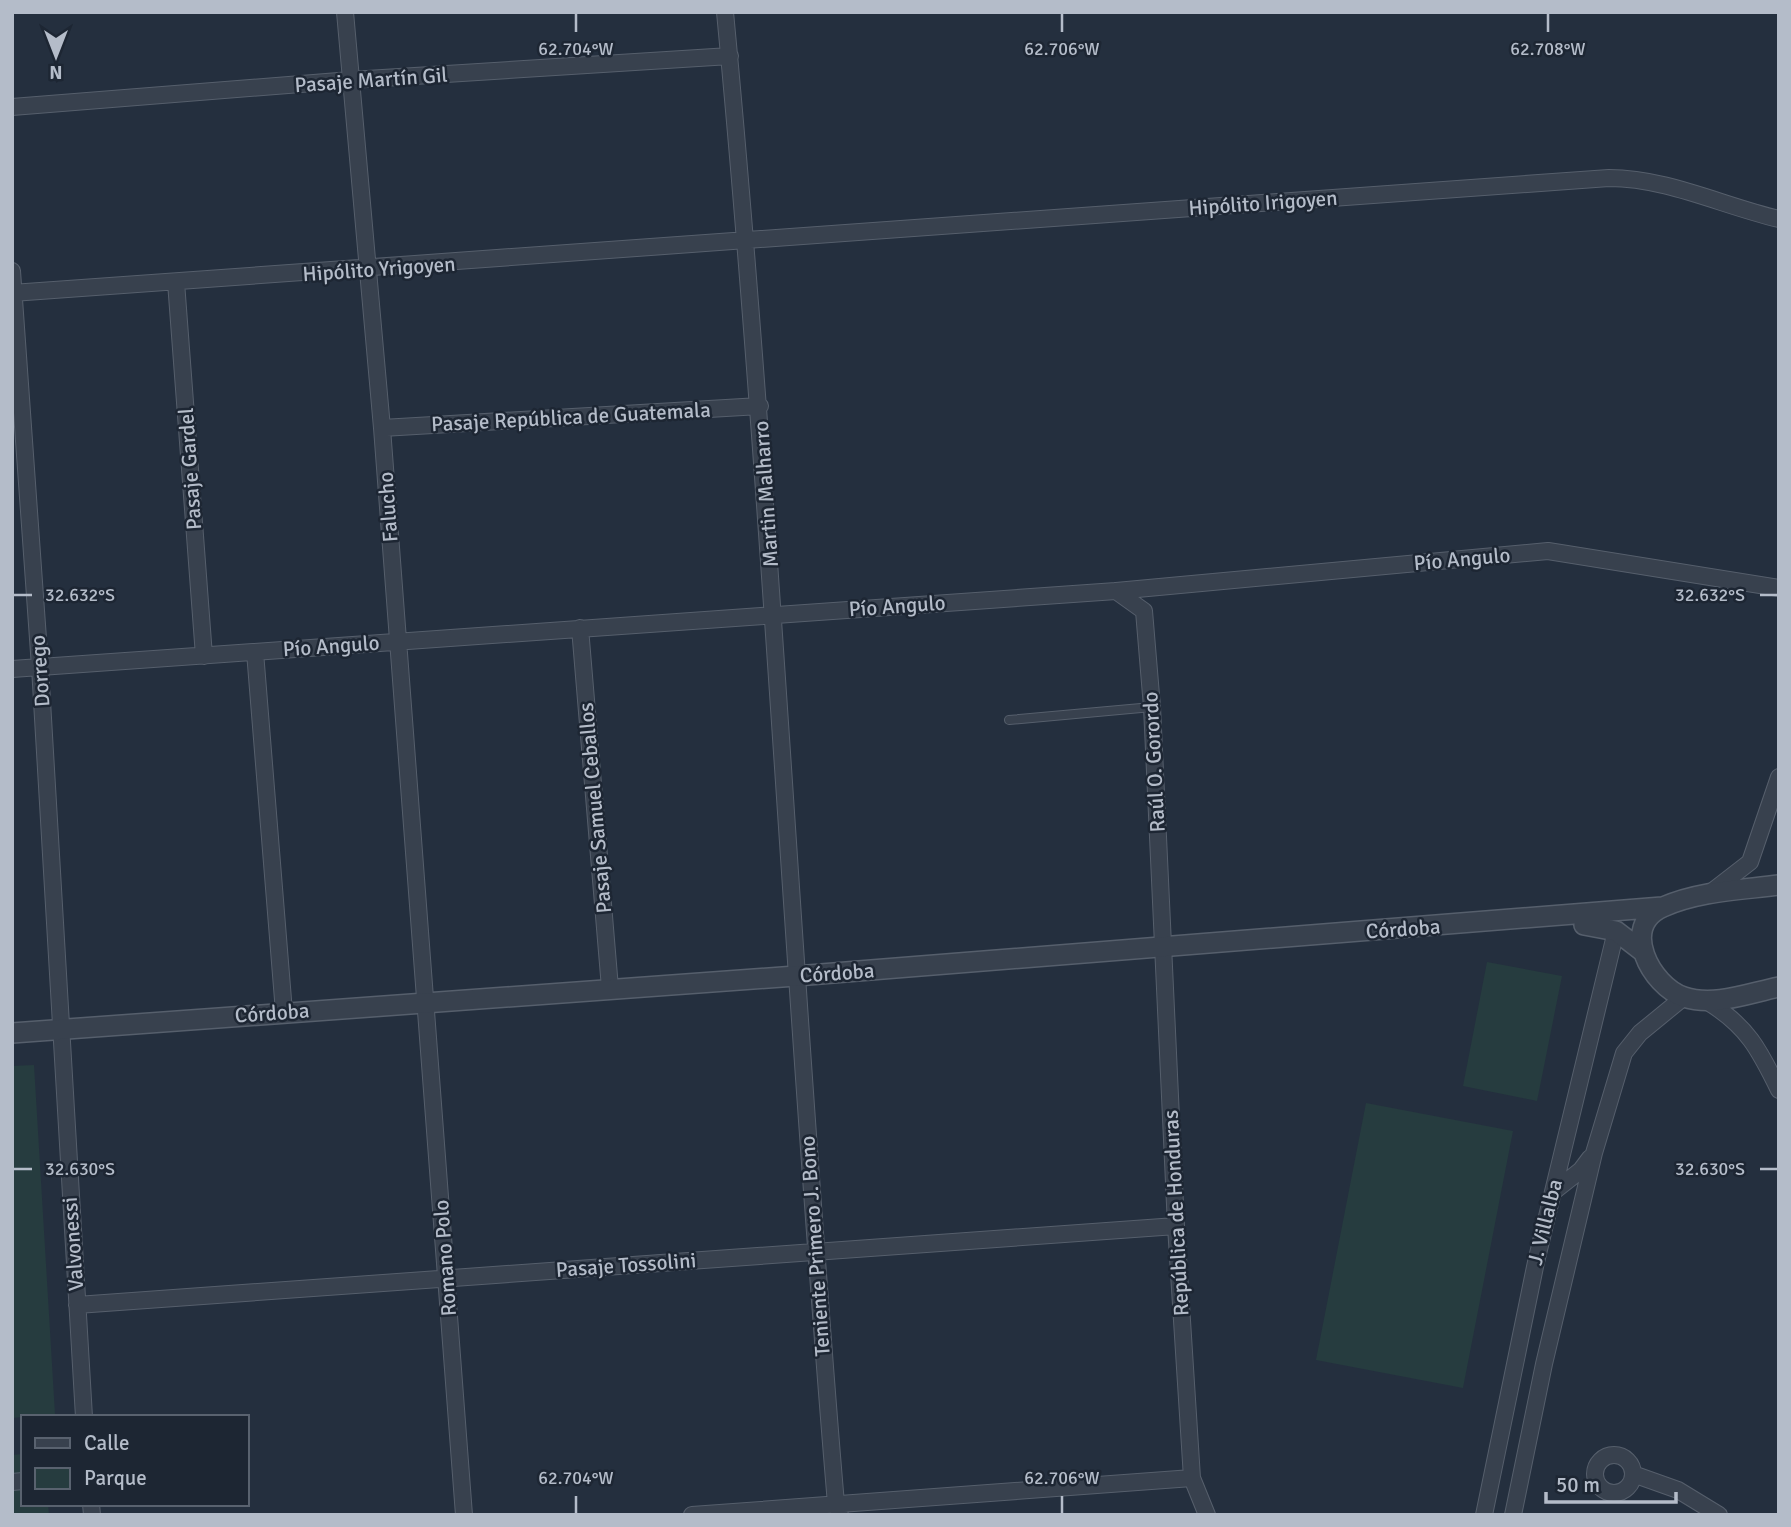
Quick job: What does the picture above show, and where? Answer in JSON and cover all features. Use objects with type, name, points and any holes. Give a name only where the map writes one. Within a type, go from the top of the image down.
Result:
[{"type":"street","name":"Falucho","points":[[345,12],[369,270],[427,1008]]},
{"type":"street","name":"Martin Malharro","points":[[726,12],[760,406],[796,981]]},
{"type":"street","name":"Pasaje Martín Gil","points":[[12,107],[351,80],[730,56]]},
{"type":"street","name":"Hipólito Irigoyen","points":[[746,240],[1609,178],[1634,178],[1659,184],[1777,219]]},
{"type":"street","name":"Hipólito Yrigoyen","points":[[13,293],[369,270],[746,240]]},
{"type":"street","name":"Dorrego","points":[[12,271],[40,667],[60,1036]]},
{"type":"street","name":"Pasaje Gardel","points":[[176,282],[204,656]]},
{"type":"street","name":"Pasaje República de Guatemala","points":[[382,428],[760,406]]},
{"type":"street","name":"Pío Angulo","points":[[12,669],[1116,591],[1548,551],[1779,588]]},
{"type":"street","name":"Raúl O. Gorordo","points":[[1116,591],[1144,611],[1152,707],[1163,954]]},
{"type":"street","name":"Pasaje Samuel Ceballos","points":[[580,628],[610,988]]},
{"type":"street","points":[[255,652],[284,1012]]},
{"type":"street","points":[[1709,894],[1750,862],[1779,777]]},
{"type":"street","name":"Córdoba","points":[[1163,954],[1662,907],[1709,894],[1779,885]]},
{"type":"street","points":[[1662,907],[1645,923],[1642,951],[1665,988],[1684,997],[1707,1002],[1742,1027],[1758,1048],[1779,1090]]},
{"type":"street","name":"Córdoba","points":[[12,1033],[60,1036],[1583,925],[1616,931],[1642,951]]},
{"type":"street","name":"J. Villalba","points":[[1484,1515],[1524,1312],[1616,931]]},
{"type":"street","name":"República de Honduras","points":[[1163,954],[1192,1478],[1207,1515]]},
{"type":"street","name":"Córdoba","points":[[12,1046],[60,1036],[284,1012],[427,1008],[610,988],[796,981]]},
{"type":"street","name":"Teniente Primero J. Bono","points":[[796,981],[815,1252],[838,1509]]},
{"type":"street","points":[[1707,1002],[1779,987]]},
{"type":"street","name":"J. Villalba","points":[[1513,1515],[1544,1364],[1594,1153],[1624,1053],[1640,1032],[1684,997]]},
{"type":"street","name":"Romano Polo","points":[[427,1008],[464,1515]]},
{"type":"street","name":"Valvonessi","points":[[60,1036],[84,1415]]},
{"type":"street","points":[[1553,1192],[1581,1170],[1594,1153]]},
{"type":"street","name":"Pasaje Tossolini","points":[[77,1305],[1176,1226]]},
{"type":"street","points":[[1633,1474],[1678,1490],[1719,1515]]},
{"type":"street","points":[[692,1515],[838,1509],[1192,1478]]},
{"type":"lane","points":[[1009,720],[1152,707]]},
{"type":"green space","points":[[1487,962],[1562,976],[1537,1101],[1463,1086]]},
{"type":"green space","points":[[34,1065],[55,1414],[21,1415],[12,1418],[12,1066]]},
{"type":"green space","points":[[1366,1103],[1513,1131],[1463,1388],[1316,1360]]},
{"type":"green space","points":[[21,1454],[21,1506],[48,1506],[49,1515],[12,1515],[12,1455]]}]
